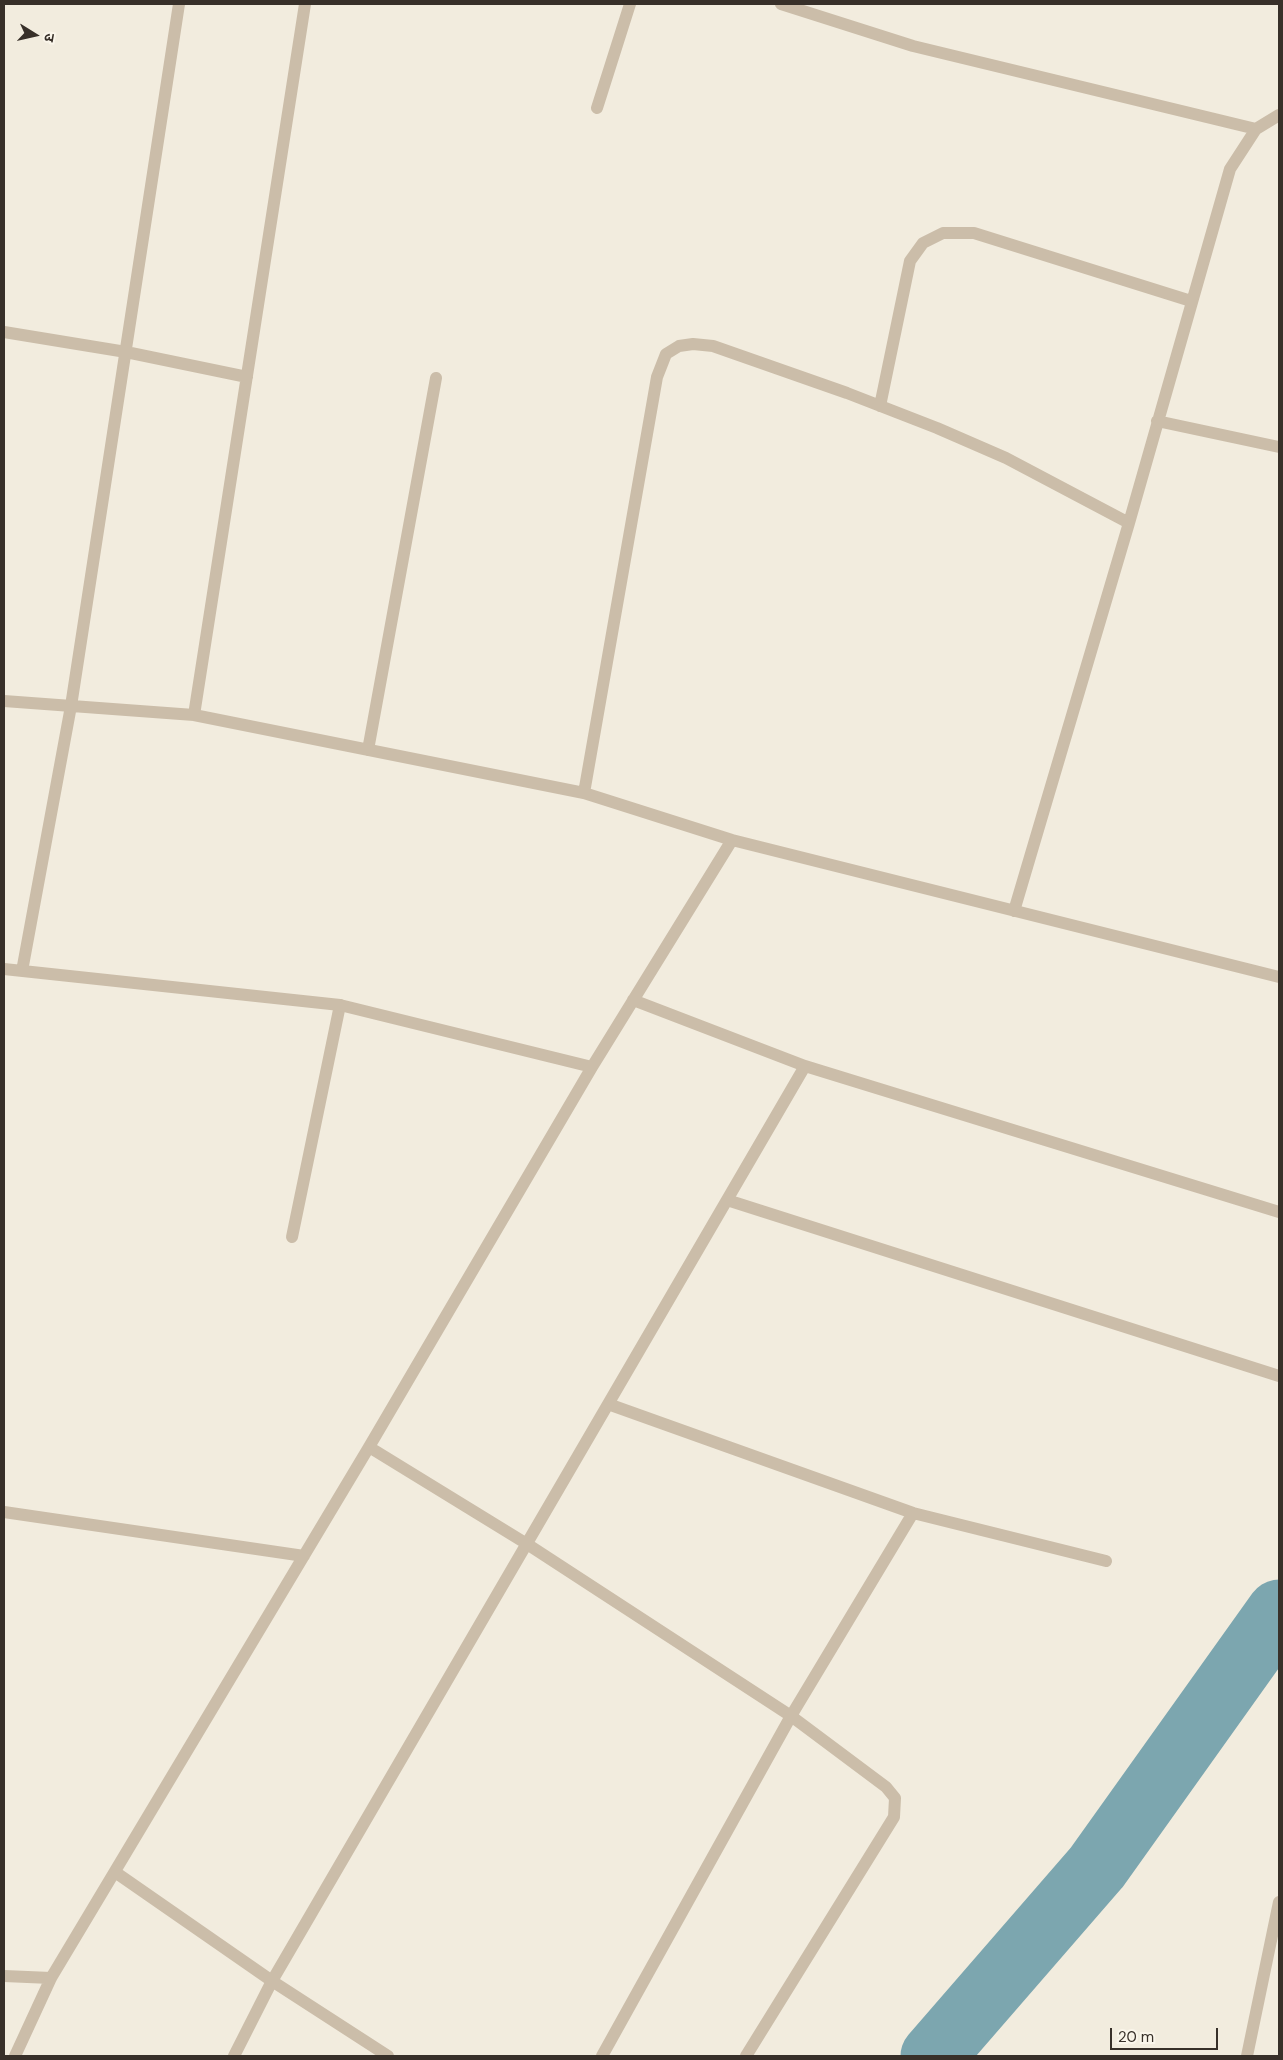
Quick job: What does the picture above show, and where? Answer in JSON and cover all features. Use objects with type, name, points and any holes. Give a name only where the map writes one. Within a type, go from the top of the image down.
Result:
[{"type":"street","points":[[22,971],[71,706],[179,4]]},
{"type":"street","points":[[194,715],[305,4]]},
{"type":"street","points":[[597,108],[630,4]]},
{"type":"street","points":[[782,4],[912,46],[1256,129]]},
{"type":"street","points":[[1014,911],[1129,523],[1230,169],[1256,129],[1279,115]]},
{"type":"street","points":[[880,406],[910,261],[923,243],[943,232],[974,233],[1192,301]]},
{"type":"street","points":[[4,332],[126,352],[247,377]]},
{"type":"street","points":[[584,793],[657,377],[666,354],[679,346],[693,344],[713,346],[880,406],[1006,458],[1129,523]]},
{"type":"street","points":[[368,750],[436,378]]},
{"type":"street","points":[[1157,422],[1279,448]]},
{"type":"street","points":[[4,701],[194,715],[584,793],[732,840],[1279,978]]},
{"type":"street","points":[[15,2056],[51,1978],[369,1447],[592,1067],[732,840]]},
{"type":"street","points":[[4,969],[340,1004],[592,1067]]},
{"type":"street","points":[[634,1000],[805,1066],[1279,1212]]},
{"type":"street","points":[[292,1237],[340,1004]]},
{"type":"street","points":[[234,2056],[272,1981],[805,1066]]},
{"type":"street","points":[[727,1200],[1279,1376]]},
{"type":"street","points":[[608,1404],[913,1513],[1106,1561]]},
{"type":"street","points":[[369,1447],[527,1544],[791,1716],[886,1786],[895,1798],[894,1817],[746,2056]]},
{"type":"street","points":[[4,1512],[304,1556]]},
{"type":"street","points":[[602,2056],[791,1716],[913,1513]]},
{"type":"street","points":[[115,1872],[272,1981],[388,2056]]},
{"type":"street","points":[[1247,2056],[1279,1902]]},
{"type":"street","points":[[4,1976],[51,1978]]},
{"type":"waterway","points":[[933,2056],[1097,1867],[1279,1612]]}]
